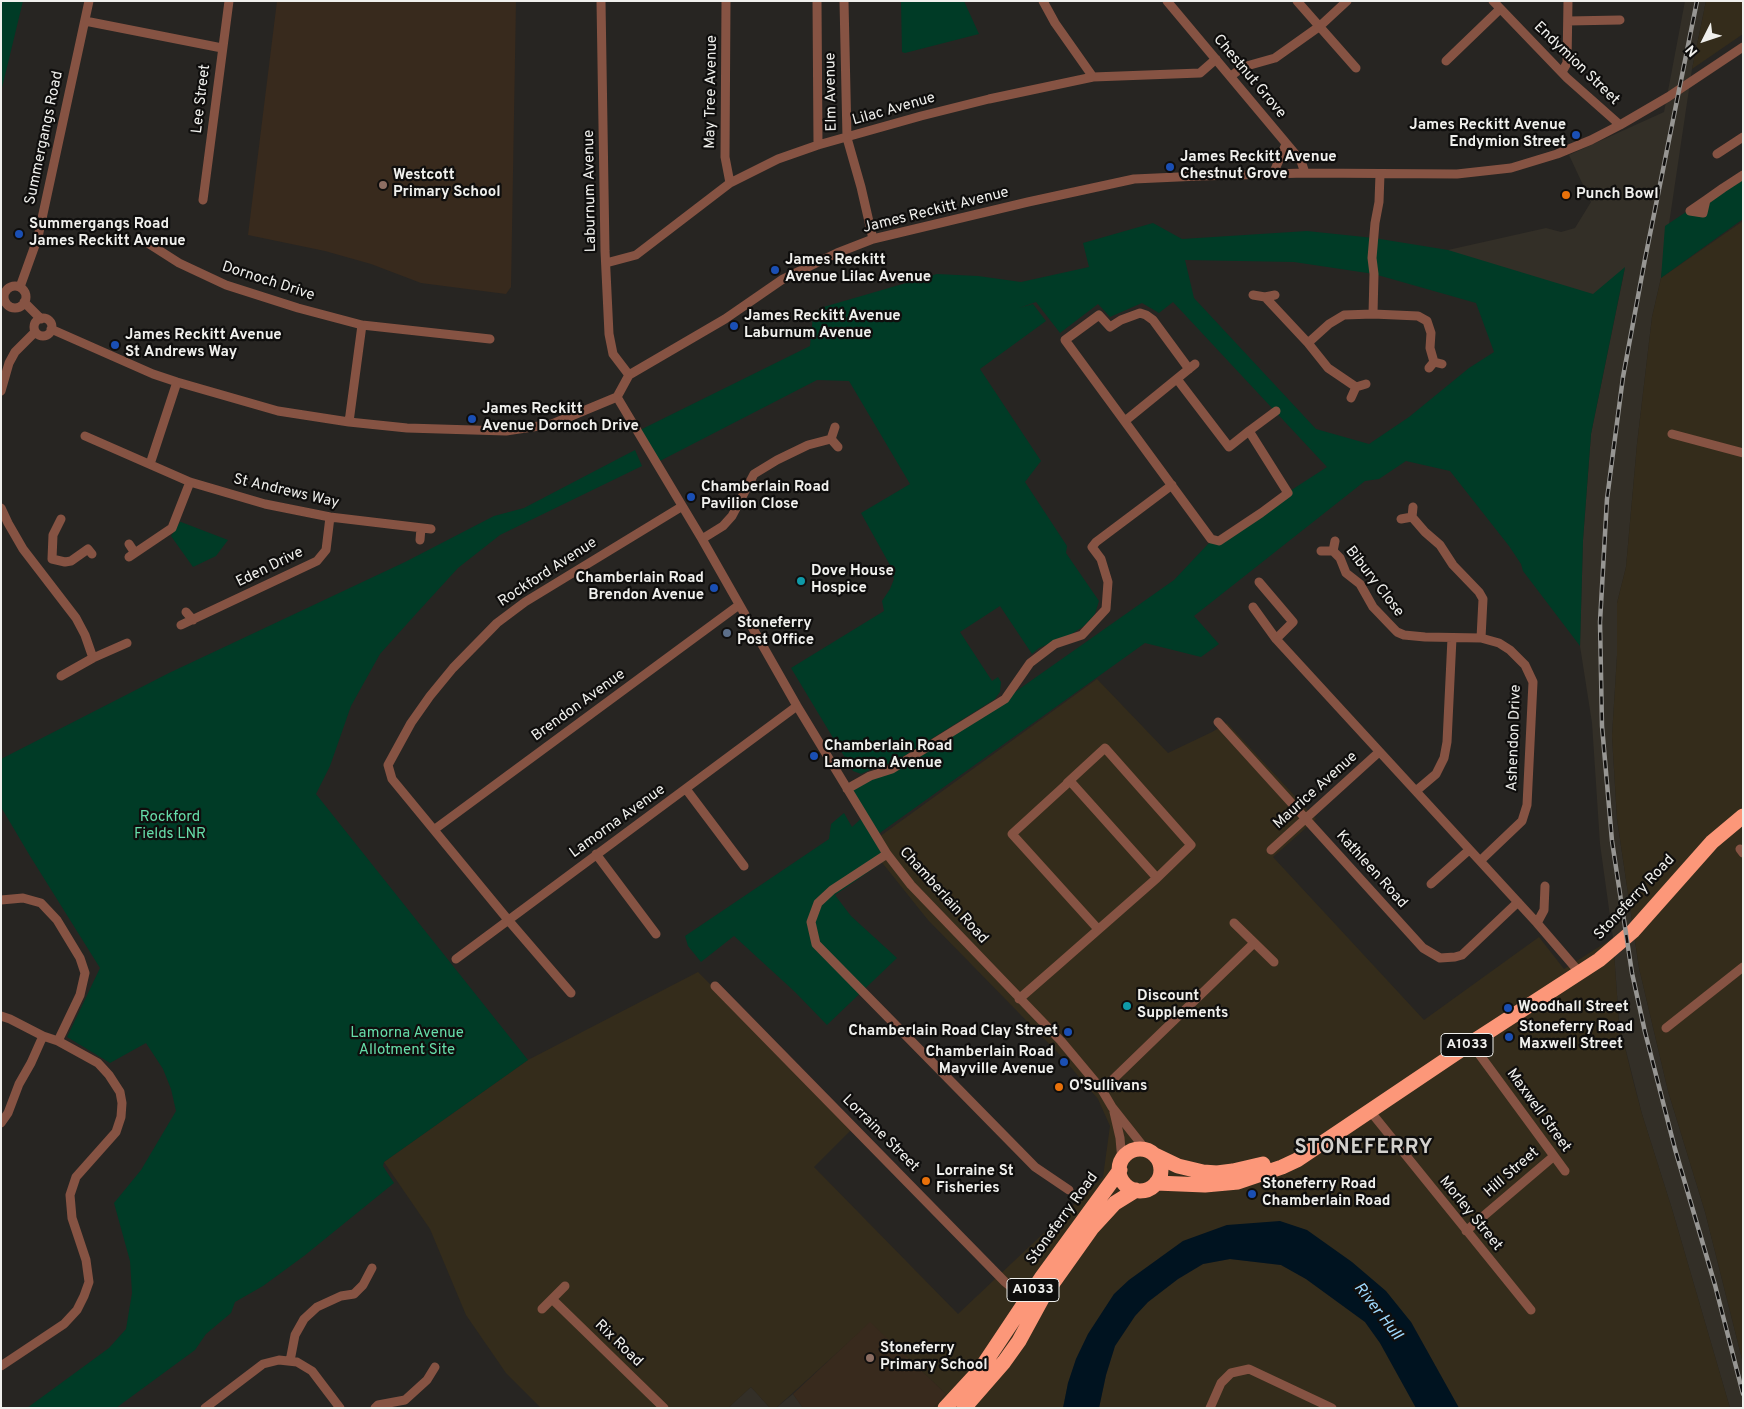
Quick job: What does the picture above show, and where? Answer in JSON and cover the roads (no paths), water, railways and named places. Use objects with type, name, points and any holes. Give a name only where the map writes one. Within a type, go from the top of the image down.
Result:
[{"type":"highway","name":"Stoneferry Road","points":[[1156,1183],[1205,1185],[1238,1182],[1297,1160],[1607,954],[1633,931],[1700,854],[1743,816]]},
{"type":"highway","name":"Stoneferry Road","points":[[1150,1152],[1190,1170],[1217,1173],[1260,1165],[1321,1144]]},
{"type":"highway","points":[[1138,1149],[1150,1152],[1158,1160],[1161,1172],[1156,1183],[1147,1190],[1136,1190],[1124,1183],[1121,1165],[1126,1155],[1138,1149]]},
{"type":"highway","name":"Stoneferry Road","points":[[945,1408],[980,1370],[1121,1165]]},
{"type":"highway","name":"Stoneferry Road","points":[[964,1408],[1004,1362],[1019,1340],[1043,1297],[1092,1228],[1115,1203],[1136,1190]]},
{"type":"street","name":"Summergangs Road","points":[[22,283],[38,237],[89,1]]},
{"type":"street","name":"Lee Street","points":[[202,200],[230,1]]},
{"type":"street","name":"Laburnum Avenue","points":[[601,1],[609,340],[613,354],[629,375]]},
{"type":"street","name":"May Tree Avenue","points":[[726,1],[725,157],[730,183]]},
{"type":"street","name":"Elm Avenue","points":[[817,1],[818,145]]},
{"type":"street","name":"Elm Avenue","points":[[844,1],[846,138],[861,187],[873,239]]},
{"type":"street","points":[[1043,1],[1055,23],[1093,77]]},
{"type":"street","name":"Chestnut Grove","points":[[1167,1],[1301,161],[1305,174]]},
{"type":"street","points":[[1297,1],[1356,68]]},
{"type":"street","points":[[1231,76],[1243,67],[1276,58],[1320,26],[1347,1]]},
{"type":"street","name":"Endymion Street","points":[[1493,1],[1562,72],[1620,125]]},
{"type":"street","points":[[1562,72],[1567,63],[1568,1]]},
{"type":"street","points":[[1446,61],[1500,9]]},
{"type":"street","points":[[1568,21],[1620,20]]},
{"type":"street","points":[[85,21],[222,48]]},
{"type":"street","name":"James Reckitt Avenue","points":[[629,375],[725,319],[783,279],[873,239],[1028,202],[1134,180],[1273,174],[1457,174],[1511,168],[1557,154],[1620,125],[1668,97],[1743,47]]},
{"type":"street","name":"Lilac Avenue","points":[[606,263],[636,255],[730,183],[778,159],[818,145],[989,99],[1093,77],[1200,73],[1216,59]]},
{"type":"street","points":[[1717,154],[1743,137]]},
{"type":"street","points":[[1273,174],[1286,144]]},
{"type":"street","points":[[1373,314],[1374,274],[1372,258],[1374,223],[1379,202],[1380,174]]},
{"type":"street","points":[[1706,200],[1743,175]]},
{"type":"street","name":"Dornoch Drive","points":[[143,240],[179,263],[226,285],[298,308],[362,325],[485,339],[479,348]]},
{"type":"street","points":[[22,283],[26,295],[22,304],[9,306],[3,296],[9,288],[22,283]]},
{"type":"street","points":[[1253,295],[1265,297],[1275,295]]},
{"type":"street","points":[[1265,297],[1308,342],[1328,368],[1356,387]]},
{"type":"street","points":[[22,304],[38,320],[49,321],[51,329],[46,336],[40,336],[35,332],[34,326],[38,320]]},
{"type":"street","points":[[1124,421],[1192,366],[1146,315],[1140,313],[1121,320],[1110,328],[1099,315],[1065,340],[1124,421],[1172,485],[1211,539],[1219,540],[1288,493],[1249,431]]},
{"type":"street","points":[[1308,342],[1329,324],[1344,315],[1418,316],[1427,321],[1431,333],[1430,348],[1435,364]]},
{"type":"street","points":[[349,422],[362,325]]},
{"type":"street","points":[[51,329],[153,374],[278,411],[349,422],[407,428],[506,431],[552,424],[617,397],[629,375]]},
{"type":"street","points":[[1,391],[9,363],[15,352],[35,332]]},
{"type":"street","points":[[1177,379],[1229,447],[1276,411]]},
{"type":"street","points":[[150,464],[177,382]]},
{"type":"street","points":[[1351,398],[1356,387],[1366,384]]},
{"type":"street","name":"Chamberlain Road","points":[[617,397],[638,430],[681,507],[702,539],[797,706],[887,854],[912,885],[1061,1041],[1150,1152]]},
{"type":"street","points":[[702,539],[723,526],[732,516],[754,474],[800,449],[831,438],[835,428]]},
{"type":"street","points":[[1672,434],[1743,453]]},
{"type":"street","name":"St Andrews Way","points":[[85,436],[190,482],[265,504],[330,517],[426,528],[420,540]]},
{"type":"street","points":[[831,438],[838,447]]},
{"type":"street","points":[[129,544],[132,555],[172,528],[190,482]]},
{"type":"street","points":[[847,789],[870,776],[892,769],[1005,699],[1030,663],[1055,644],[1082,635],[1106,608],[1108,582],[1101,559],[1092,547],[1172,485]]},
{"type":"street","name":"Rockford Avenue","points":[[571,993],[392,779],[388,765],[411,723],[430,696],[453,668],[497,623],[525,602],[681,507]]},
{"type":"street","points":[[1,508],[38,569],[76,618],[85,635],[93,658]]},
{"type":"street","points":[[1401,519],[1413,512],[1425,532],[1440,545],[1454,565],[1480,592],[1483,599],[1482,638]]},
{"type":"street","name":"Eden Drive","points":[[181,625],[317,561],[326,550],[330,517]]},
{"type":"street","points":[[52,559],[53,535],[61,519]]},
{"type":"street","name":"Bibury Close","points":[[1333,551],[1335,541]]},
{"type":"street","points":[[38,569],[52,559],[64,562],[71,561],[88,548],[92,554]]},
{"type":"street","name":"Bibury Close","points":[[1321,551],[1333,551],[1340,558],[1346,573],[1360,584],[1373,607],[1397,632],[1404,635],[1452,638]]},
{"type":"street","points":[[1259,582],[1293,622],[1276,639]]},
{"type":"street","name":"Brendon Avenue","points":[[435,830],[739,605]]},
{"type":"street","points":[[1253,607],[1276,639],[1518,902],[1580,973]]},
{"type":"street","points":[[186,612],[193,620]]},
{"type":"street","points":[[1416,791],[1436,774],[1444,758],[1448,742],[1452,638]]},
{"type":"street","name":"Ashendon Drive","points":[[1452,638],[1482,638],[1510,650],[1525,666],[1532,682],[1526,805],[1522,822],[1480,861]]},
{"type":"street","points":[[61,676],[93,658],[127,644]]},
{"type":"street","name":"Lamorna Avenue","points":[[456,959],[797,706]]},
{"type":"street","name":"Kathleen Road","points":[[1218,722],[1423,948],[1440,958],[1462,955],[1518,902]]},
{"type":"street","points":[[1020,999],[1156,878],[1191,845],[1105,748],[1012,834],[1098,929]]},
{"type":"street","name":"Maurice Avenue","points":[[1270,850],[1379,752]]},
{"type":"street","points":[[1067,783],[1070,781],[1156,878]]},
{"type":"street","points":[[686,789],[744,866]]},
{"type":"street","points":[[1431,884],[1469,850]]},
{"type":"street","points":[[596,854],[656,934]]},
{"type":"street","points":[[887,854],[832,890],[818,902],[811,922],[816,944],[1035,1167],[1069,1190]]},
{"type":"street","points":[[1537,923],[1544,910],[1545,886]]},
{"type":"street","points":[[1,900],[23,898],[41,904],[57,920],[80,958],[85,973],[80,995],[58,1041]]},
{"type":"street","points":[[1234,924],[1274,962]]},
{"type":"street","points":[[1102,1090],[1254,943]]},
{"type":"street","points":[[1666,1028],[1743,967]]},
{"type":"street","name":"Lorraine Street","points":[[715,986],[1005,1282],[1027,1300]]},
{"type":"street","points":[[1,1016],[58,1041],[98,1063],[109,1075],[120,1092],[122,1116],[116,1132],[76,1177],[70,1196],[72,1218],[86,1260],[89,1282],[77,1310],[64,1324],[1,1366]]},
{"type":"street","points":[[1,1124],[8,1113],[43,1036]]},
{"type":"street","name":"Maxwell Street","points":[[1471,1043],[1566,1171]]},
{"type":"street","name":"Chamberlain Road","points":[[1112,1107],[1120,1138],[1121,1165]]},
{"type":"street","name":"Morley Street","points":[[1370,1112],[1531,1310]]},
{"type":"street","name":"Hill Street","points":[[1466,1231],[1554,1156]]},
{"type":"street","points":[[290,1361],[295,1336],[304,1319],[317,1307],[341,1296],[354,1294],[363,1285],[372,1268]]},
{"type":"street","points":[[542,1309],[566,1286]]},
{"type":"street","name":"Rix Road","points":[[552,1299],[664,1408]]},
{"type":"street","points":[[206,1408],[263,1364],[279,1360],[297,1362],[312,1371],[340,1408]]},
{"type":"street","points":[[375,1408],[406,1400],[427,1380],[435,1366]]},
{"type":"street","points":[[1210,1408],[1221,1383],[1231,1373],[1249,1369],[1332,1408]]},
{"type":"water","name":"River Hull","points":[[1280,1221],[1307,1230],[1352,1262],[1386,1291],[1411,1322],[1459,1408],[1416,1408],[1380,1343],[1365,1322],[1306,1279],[1281,1265],[1230,1259],[1203,1264],[1178,1279],[1148,1302],[1135,1316],[1115,1346],[1099,1408],[1063,1408],[1068,1383],[1076,1359],[1088,1334],[1114,1294],[1129,1280],[1183,1241],[1227,1225]]},
{"type":"railway","points":[[1697,1],[1623,377],[1607,499],[1600,622],[1602,726],[1612,841],[1632,973],[1675,1149],[1715,1285],[1743,1394]]},
{"type":"place","name":"James Reckitt Avenue Endymion Street","points":[[1576,135]]},
{"type":"place","name":"James Reckitt Avenue Chestnut Grove","points":[[1170,167]]},
{"type":"place","name":"Westcott Primary School","points":[[383,185]]},
{"type":"place","name":"Punch Bowl","points":[[1566,195]]},
{"type":"place","name":"Summergangs Road James Reckitt Avenue","points":[[19,234]]},
{"type":"place","name":"James Reckitt Avenue Lilac Avenue","points":[[775,270]]},
{"type":"place","name":"James Reckitt Avenue Laburnum Avenue","points":[[734,326]]},
{"type":"place","name":"James Reckitt Avenue St Andrews Way","points":[[115,345]]},
{"type":"place","name":"James Reckitt Avenue Dornoch Drive","points":[[472,419]]},
{"type":"place","name":"Chamberlain Road Pavilion Close","points":[[691,497]]},
{"type":"place","name":"Dove House Hospice","points":[[801,581]]},
{"type":"place","name":"Chamberlain Road Brendon Avenue","points":[[714,588]]},
{"type":"place","name":"Stoneferry Post Office","points":[[727,633]]},
{"type":"place","name":"Chamberlain Road Lamorna Avenue","points":[[814,756]]},
{"type":"place","name":"Discount Supplements","points":[[1127,1006]]},
{"type":"place","name":"Woodhall Street","points":[[1508,1008]]},
{"type":"place","name":"Chamberlain Road Clay Street","points":[[1068,1032]]},
{"type":"place","name":"Stoneferry Road Maxwell Street","points":[[1509,1037]]},
{"type":"place","name":"Chamberlain Road Mayville Avenue","points":[[1064,1062]]},
{"type":"place","name":"O'Sullivans","points":[[1059,1087]]},
{"type":"place","name":"Lorraine St Fisheries","points":[[926,1181]]},
{"type":"place","name":"Stoneferry Road Chamberlain Road","points":[[1252,1194]]},
{"type":"place","name":"Stoneferry Primary School","points":[[870,1358]]},
{"type":"district","name":"STONEFERRY","points":[[1364,1149]]},
{"type":"park label","name":"Rockford Fields LNR","points":[[170,826]]},
{"type":"park label","name":"Lamorna Avenue Allotment Site","points":[[407,1042]]}]
